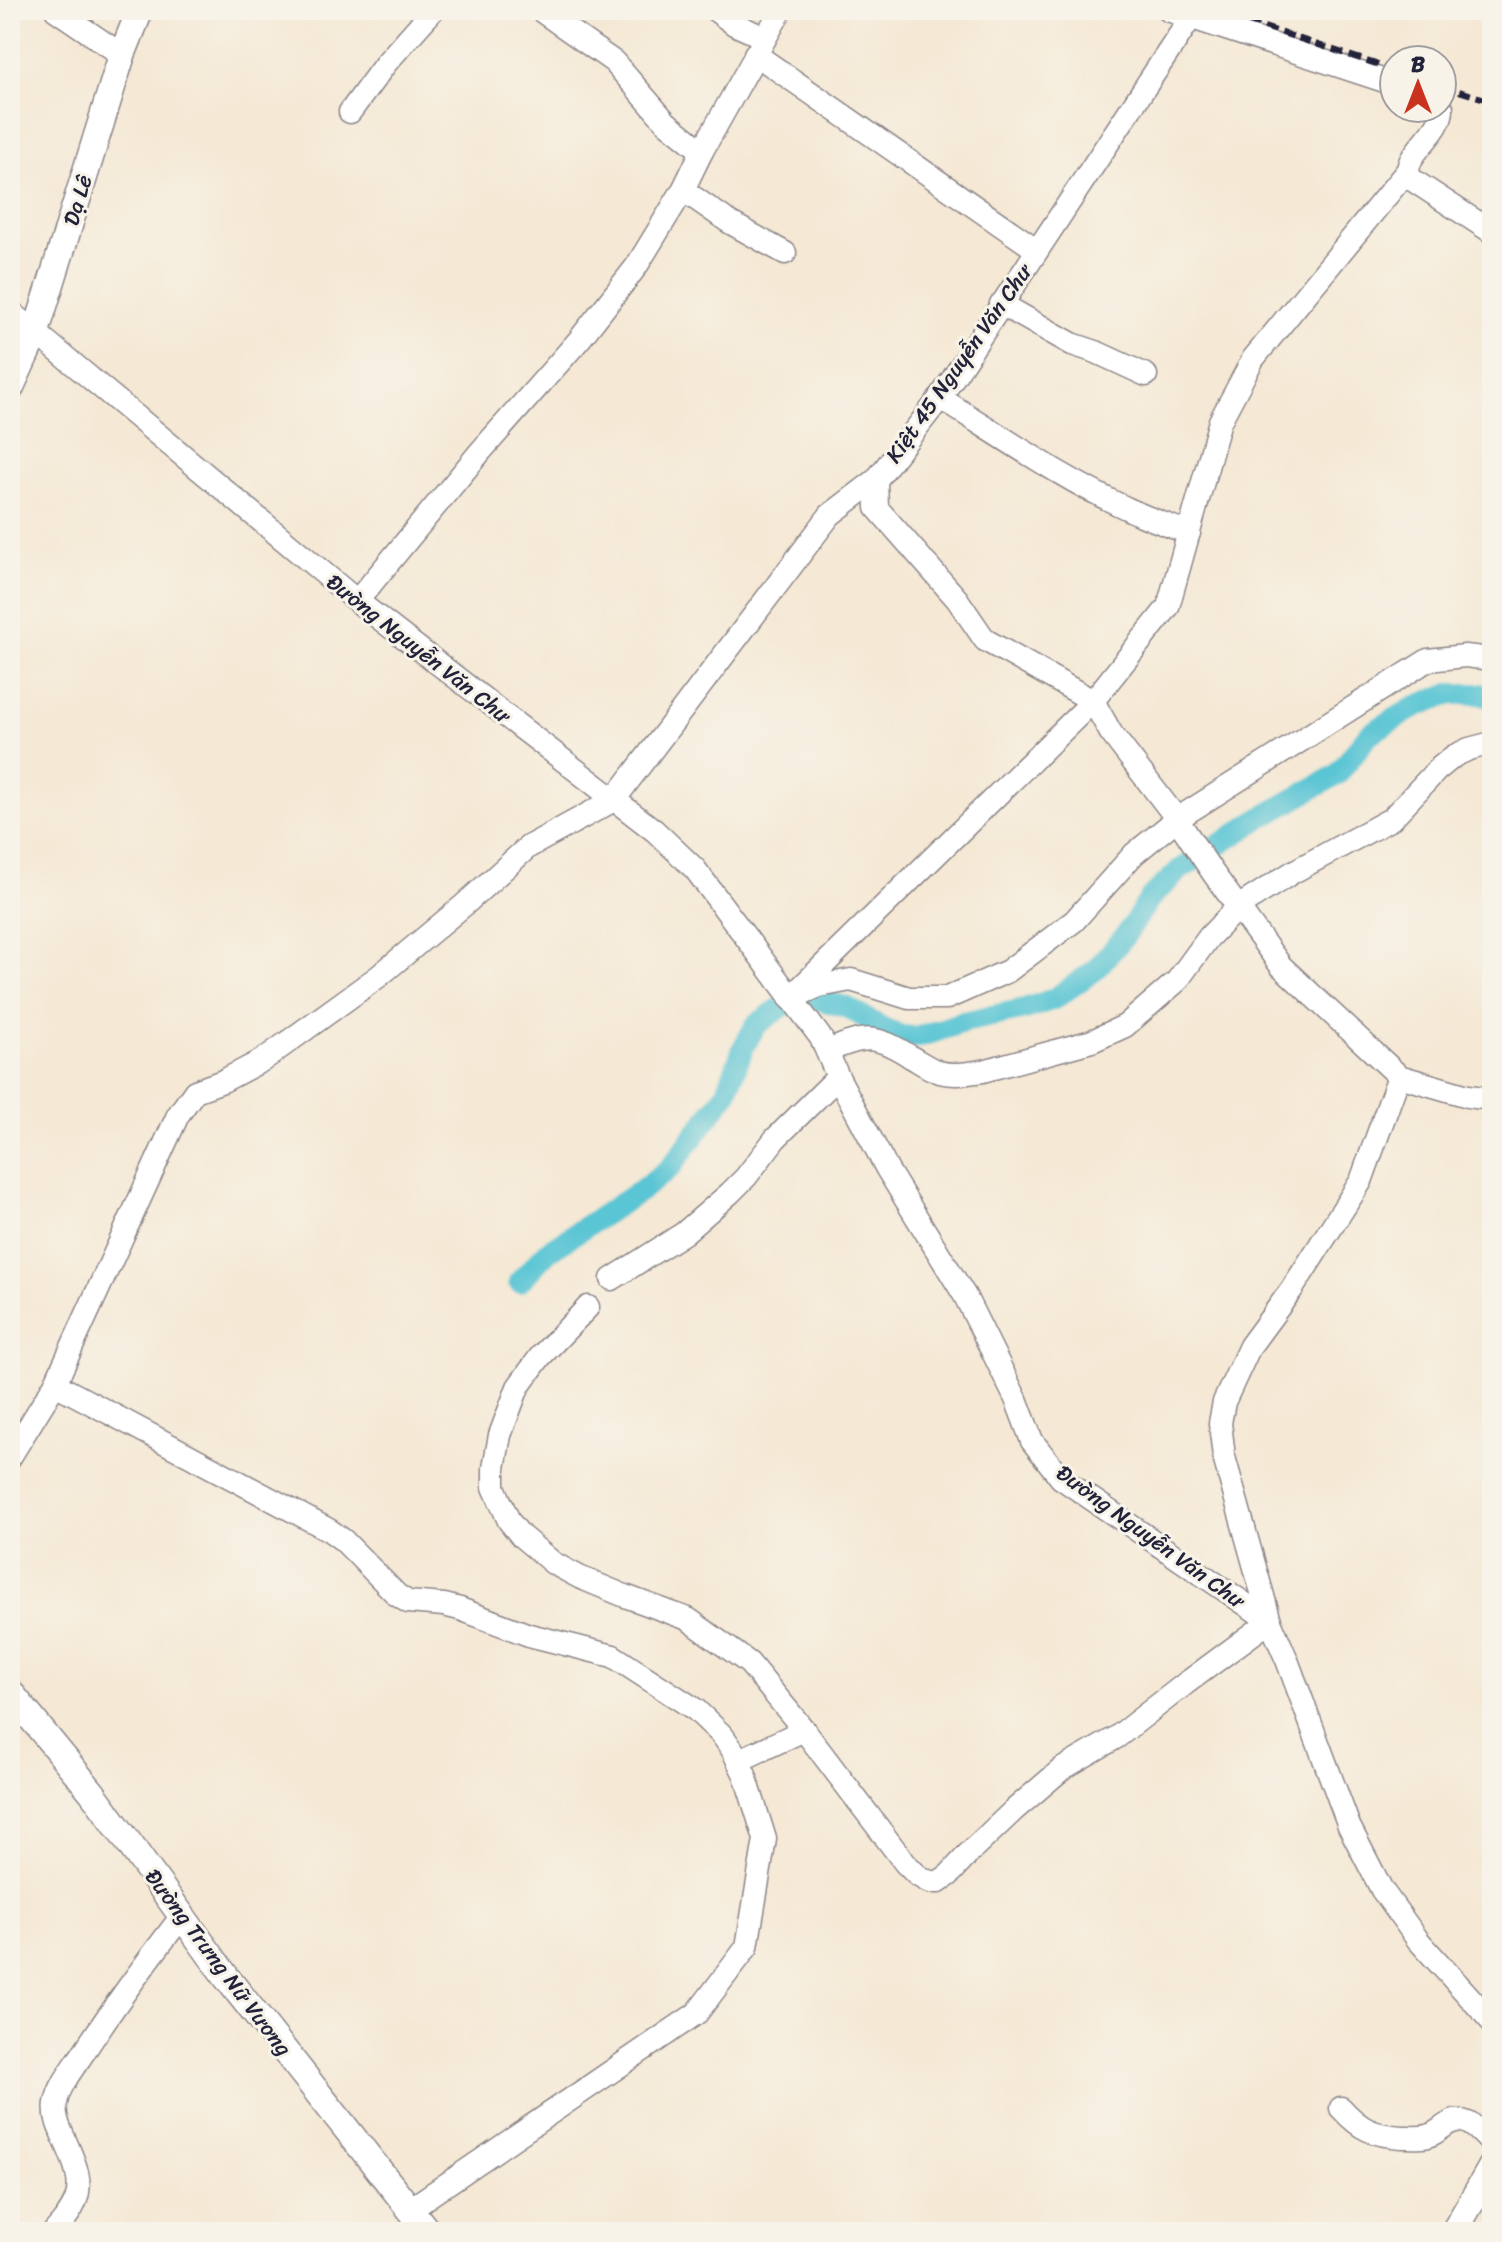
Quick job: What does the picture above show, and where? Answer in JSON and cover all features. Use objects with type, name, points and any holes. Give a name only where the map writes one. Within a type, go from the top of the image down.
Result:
[{"type":"street","points":[[56,10],[122,55]]},
{"type":"street","name":"Dạ Lê","points":[[10,389],[36,332],[122,55],[140,10]]},
{"type":"street","points":[[350,112],[386,63],[433,10]]},
{"type":"street","points":[[540,10],[614,62],[666,122],[702,151]]},
{"type":"street","points":[[715,10],[1037,250]]},
{"type":"street","points":[[357,601],[480,452],[552,372],[636,267],[683,190],[781,10]]},
{"type":"street","points":[[1168,10],[1378,79]]},
{"type":"street","name":"Kiệt 45 Nguyễn Văn Chư","points":[[614,800],[830,515],[876,480],[940,398],[1190,19]]},
{"type":"street","points":[[796,1004],[1093,701],[1168,607],[1220,421],[1253,359],[1407,171],[1410,161],[1438,124]]},
{"type":"street","points":[[1407,171],[1411,179],[1492,232]]},
{"type":"street","points":[[683,190],[729,222],[785,253]]},
{"type":"street","points":[[1001,304],[1072,344],[1146,375]]},
{"type":"street","name":"Đường Nguyễn Văn Chư","points":[[10,311],[357,601],[655,831],[695,869],[825,1044],[838,1077],[887,1169],[965,1296],[1016,1399],[1032,1441],[1061,1478],[1270,1621]]},
{"type":"street","points":[[940,398],[1106,499],[1189,533]]},
{"type":"street","points":[[876,480],[877,508],[957,599],[985,640],[1093,701],[1111,733],[1281,966],[1399,1076],[1468,1096],[1492,1099]]},
{"type":"street","points":[[796,1004],[819,986],[851,980],[909,998],[947,998],[1008,971],[1074,921],[1134,854],[1178,821],[1428,660],[1465,656],[1492,659]]},
{"type":"street","points":[[825,1044],[867,1038],[881,1041],[926,1066],[953,1074],[983,1071],[1092,1041],[1125,1026],[1177,981],[1209,937],[1238,907],[1293,872],[1391,819],[1454,756],[1492,743]]},
{"type":"street","points":[[10,1457],[55,1384],[178,1115],[195,1091],[223,1081],[263,1060],[379,976],[528,847],[614,800]]},
{"type":"street","points":[[1399,1076],[1361,1181],[1292,1289],[1250,1346],[1224,1402],[1220,1423],[1224,1457],[1270,1621],[1349,1826],[1382,1890],[1418,1940],[1492,2022]]},
{"type":"street","points":[[612,1279],[684,1233],[706,1214],[746,1177],[775,1139],[838,1077]]},
{"type":"street","points":[[588,1307],[540,1357],[518,1387],[500,1435],[494,1468],[494,1487],[502,1506],[521,1536],[553,1563],[613,1591],[688,1619],[749,1663],[796,1734],[905,1863],[929,1882],[939,1882],[949,1875],[1013,1811],[1062,1769],[1117,1737],[1270,1621]]},
{"type":"street","points":[[55,1384],[329,1530],[408,1602],[460,1609],[518,1632],[603,1653],[625,1663],[696,1710],[745,1758],[745,1775],[765,1839],[747,1947],[697,2013],[410,2209]]},
{"type":"street","name":"Đường Trưng Nữ Vương","points":[[10,1692],[92,1792],[227,1978],[428,2232]]},
{"type":"street","points":[[745,1758],[796,1734]]},
{"type":"street","points":[[54,2232],[72,2211],[79,2194],[70,2151],[58,2123],[55,2108],[58,2094],[111,2009],[182,1916]]},
{"type":"street","points":[[1341,2108],[1354,2122],[1378,2134],[1429,2136],[1451,2122],[1463,2121],[1492,2144]]},
{"type":"street","points":[[1454,2232],[1492,2166]]},
{"type":"waterway","points":[[519,1282],[548,1251],[671,1167],[726,1094],[744,1046],[756,1025],[783,1006],[804,999],[820,1000],[846,1007],[901,1036],[919,1037],[963,1022],[1025,1009],[1054,999],[1094,971],[1125,936],[1151,897],[1181,869],[1338,774],[1369,734],[1417,706],[1448,694],[1480,694],[1492,698]]},
{"type":"railway","points":[[1213,10],[1378,65]]},
{"type":"railway","points":[[1458,91],[1492,101]]}]
